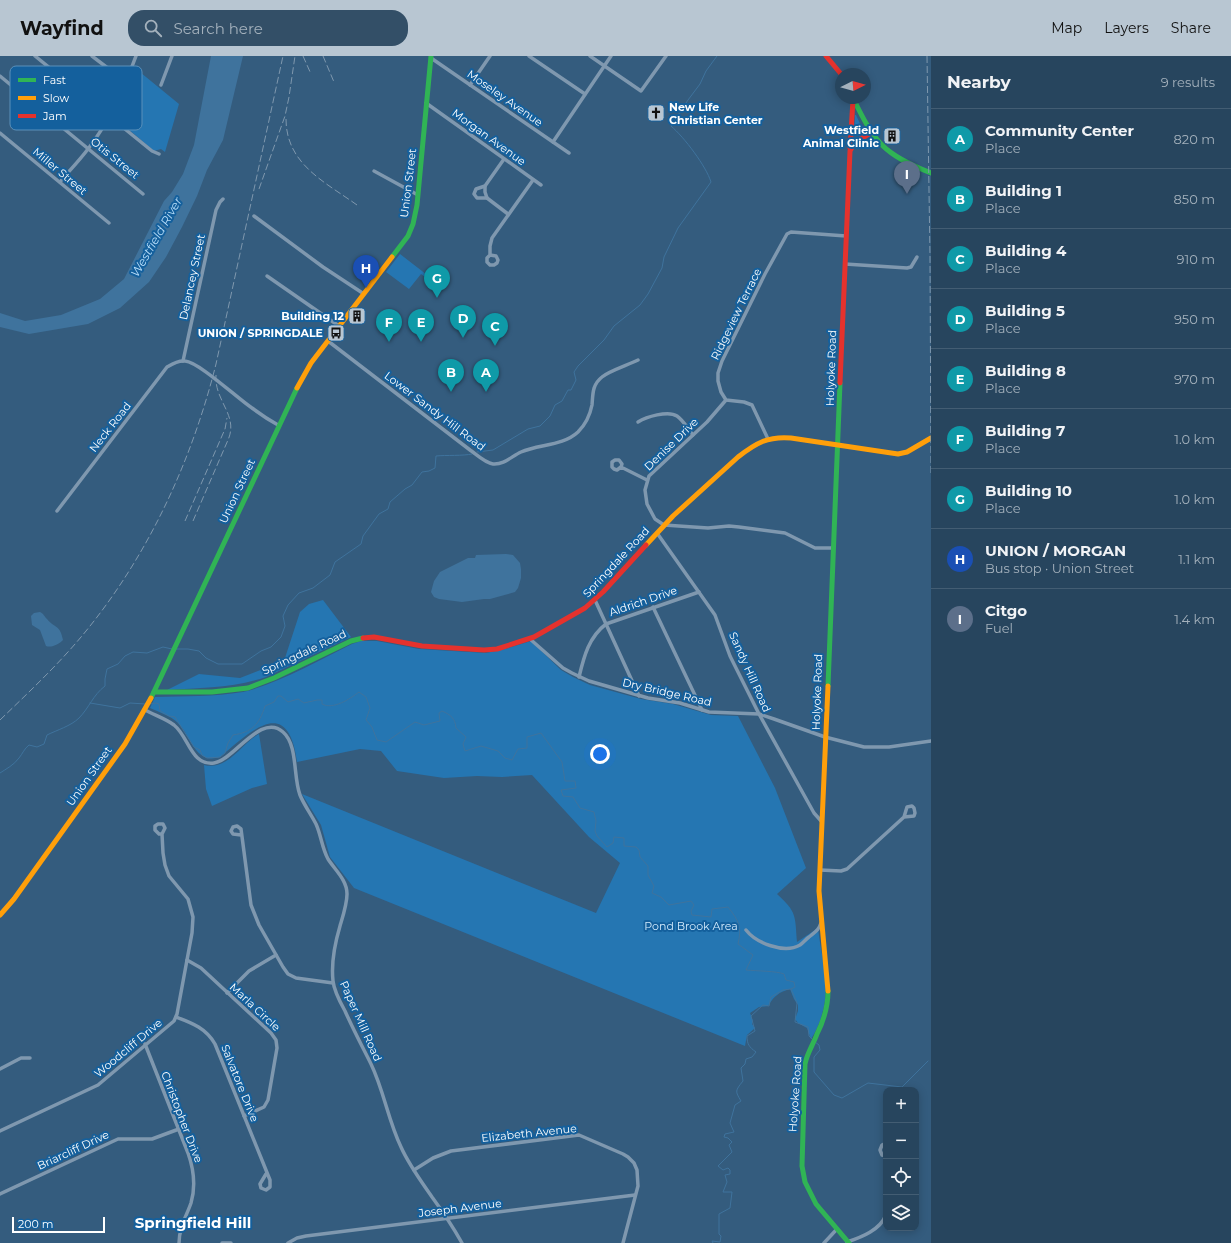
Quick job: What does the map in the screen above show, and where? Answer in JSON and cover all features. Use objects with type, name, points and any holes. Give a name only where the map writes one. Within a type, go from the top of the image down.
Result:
[{"type":"main road","points":[[826,56],[836,68]]},
{"type":"main road","name":"Union Street","points":[[0,915],[14,899],[125,744],[154,692],[278,425],[303,376],[408,236],[414,219],[418,195],[431,57]]},
{"type":"main road","name":"Holyoke Road","points":[[848,1242],[816,1204],[809,1192],[803,1170],[802,1149],[805,1103],[805,1064],[807,1054],[825,1016],[828,1002],[828,985],[819,891],[846,236],[854,104]]},
{"type":"main road","points":[[857,104],[871,133],[883,148],[896,157],[931,173]]},
{"type":"main road","points":[[850,151],[851,146],[856,140],[871,133]]},
{"type":"main road","name":"Springdale Road","points":[[154,692],[212,692],[248,688],[274,678],[352,641],[363,638],[378,638],[422,646],[484,650],[530,639],[577,614],[595,600],[683,506],[748,449],[768,439],[777,437],[900,454],[907,452],[923,441],[931,438]]},
{"type":"street","points":[[35,56],[48,66]]},
{"type":"street","points":[[92,56],[105,66]]},
{"type":"street","points":[[132,66],[136,56]]},
{"type":"street","points":[[161,85],[172,56]]},
{"type":"street","points":[[470,85],[490,56]]},
{"type":"street","points":[[530,56],[585,94]]},
{"type":"street","points":[[590,56],[641,91],[666,56]]},
{"type":"street","points":[[553,142],[611,56]]},
{"type":"street","name":"Moseley Avenue","points":[[431,57],[569,153]]},
{"type":"street","name":"Otis Street","points":[[0,76],[10,84]]},
{"type":"street","name":"Morgan Avenue","points":[[426,103],[541,185]]},
{"type":"street","name":"Otis Street","points":[[66,130],[144,194]]},
{"type":"street","points":[[60,182],[88,148],[100,130]]},
{"type":"street","points":[[127,130],[159,154]]},
{"type":"street","name":"Miller Street","points":[[0,133],[109,223]]},
{"type":"street","points":[[504,159],[486,186],[485,192],[487,198],[508,214]]},
{"type":"street","points":[[374,171],[418,195]]},
{"type":"street","points":[[490,255],[492,238],[533,180]]},
{"type":"street","points":[[486,186],[477,188],[474,190],[474,194],[477,198],[487,198]]},
{"type":"street","name":"Delancey Street","points":[[183,361],[216,210],[223,199]]},
{"type":"street","points":[[254,216],[323,267],[364,294]]},
{"type":"street","name":"Ridgeview Terrace","points":[[726,400],[721,392],[718,382],[718,373],[722,361],[765,274],[787,234],[791,232],[846,236]]},
{"type":"street","points":[[845,264],[907,268],[911,267],[917,257]]},
{"type":"street","points":[[267,276],[339,326]]},
{"type":"street","name":"Lower Sandy Hill Road","points":[[328,341],[470,450],[484,460],[495,464],[501,463],[527,450],[557,442],[577,433],[584,425],[588,417],[592,405],[592,392],[594,386],[602,377],[638,360]]},
{"type":"street","points":[[183,361],[192,363],[200,368],[252,408],[278,425]]},
{"type":"street","name":"Neck Road","points":[[57,510],[167,367],[174,363],[183,361]]},
{"type":"street","points":[[726,400],[744,402],[752,405],[768,439]]},
{"type":"street","name":"Denise Drive","points":[[664,525],[655,519],[648,508],[645,494],[647,480],[652,472],[710,419],[726,400]]},
{"type":"street","points":[[638,422],[656,415],[672,413],[678,416],[693,435]]},
{"type":"street","points":[[621,467],[647,480]]},
{"type":"street","points":[[664,525],[708,528],[726,526],[785,533],[815,548],[833,548]]},
{"type":"street","name":"Sandy Hill Road","points":[[657,533],[718,621],[733,663],[758,714],[814,813],[822,822]]},
{"type":"street","name":"Aldrich Drive","points":[[579,677],[583,660],[590,642],[606,624],[699,592]]},
{"type":"street","points":[[595,600],[639,696]]},
{"type":"street","points":[[653,607],[702,710]]},
{"type":"street","name":"Dry Bridge Road","points":[[530,639],[563,668],[579,677],[639,696],[680,703],[702,710],[758,714],[825,736],[867,747],[894,746],[931,741]]},
{"type":"street","name":"Paper Mill Road","points":[[147,706],[176,726],[194,755],[200,760],[209,763],[223,760],[248,738],[263,729],[277,728],[287,736],[294,759],[296,780],[300,794],[315,823],[328,858],[344,881],[346,889],[346,903],[336,940],[333,983],[377,1077],[392,1126],[401,1148],[462,1243]]},
{"type":"street","points":[[820,870],[839,871],[847,869],[904,817]]},
{"type":"street","name":"Woodcliff Drive","points":[[0,1131],[98,1086],[145,1044],[172,1023],[176,1017],[193,925],[193,914],[188,899],[172,880],[166,869],[162,853],[162,834]]},
{"type":"street","points":[[241,835],[251,905],[257,922],[285,970],[293,977],[303,980],[333,983]]},
{"type":"street","points":[[746,930],[750,935],[764,942],[777,947],[789,948],[799,945],[819,929],[821,921]]},
{"type":"street","points":[[228,993],[248,971],[276,955]]},
{"type":"street","name":"Marla Circle","points":[[187,960],[201,968],[271,1033],[278,1045],[267,1103],[259,1110],[244,1116]]},
{"type":"street","name":"Salvatore Drive","points":[[176,1017],[198,1026],[213,1040],[266,1174]]},
{"type":"street","name":"Christopher Drive","points":[[145,1044],[190,1159],[194,1178],[191,1200],[182,1224],[179,1243]]},
{"type":"street","points":[[0,1069],[21,1058],[30,1058]]},
{"type":"street","name":"Briarcliff Drive","points":[[0,1194],[118,1139],[152,1139],[179,1129]]},
{"type":"street","name":"Elizabeth Avenue","points":[[414,1170],[430,1160],[450,1151],[579,1135],[623,1154],[631,1160],[636,1168],[638,1177],[635,1195],[623,1243]]},
{"type":"street","points":[[883,1145],[880,1150],[883,1155]]},
{"type":"street","name":"Joseph Avenue","points":[[288,1243],[297,1238],[306,1236],[635,1195]]},
{"type":"street","points":[[848,1242],[864,1236],[883,1222]]},
{"type":"street","points":[[824,1243],[837,1229]]},
{"type":"street","points":[[222,1243],[231,1243]]},
{"type":"green space","points":[[142,74],[179,104],[165,152],[161,149],[154,151],[129,130],[142,130]]},
{"type":"green space","points":[[855,115],[863,130],[862,132],[854,135]]},
{"type":"green space","points":[[400,254],[431,278],[429,280],[421,274],[409,289],[386,272]]},
{"type":"green space","points":[[323,600],[351,637],[266,677],[254,681],[217,687],[167,690],[199,674],[240,678],[284,661],[300,612],[309,604]]},
{"type":"green space","name":"Pond Brook Area","points":[[361,641],[377,641],[419,649],[486,653],[531,641],[561,670],[590,685],[641,699],[673,704],[711,715],[738,716],[775,788],[806,868],[777,894],[792,910],[796,926],[797,942],[818,928],[826,993],[825,1004],[820,1021],[811,1039],[807,1028],[798,1023],[795,1019],[798,1011],[798,1005],[790,989],[777,995],[768,1006],[759,1007],[750,1013],[753,1021],[752,1024],[755,1028],[747,1035],[745,1046],[354,888],[330,857],[321,825],[302,794],[596,913],[620,863],[589,837],[532,775],[444,778],[397,771],[381,751],[360,749],[297,762],[292,741],[286,729],[277,724],[267,724],[256,729],[220,757],[205,757],[195,748],[178,723],[165,714],[150,708],[155,697],[221,695],[243,692],[256,688],[284,678]]},
{"type":"green space","points":[[259,734],[267,784],[252,788],[212,806],[206,789],[204,765],[213,766],[220,764],[234,756],[252,738]]},
{"type":"water","name":"Westfield River","points":[[211,56],[243,56],[223,140],[207,170],[197,196],[182,227],[166,257],[149,282],[120,308],[88,324],[29,334],[0,327],[0,313],[25,321],[61,315],[100,299],[124,279],[164,201],[172,192],[183,174],[194,145]]},
{"type":"water","points":[[476,555],[513,555],[520,563],[521,578],[515,592],[490,599],[462,602],[439,599],[434,597],[431,592],[434,581],[440,572],[468,558],[475,558]]},
{"type":"water","points":[[40,612],[59,629],[62,635],[63,640],[53,646],[46,646],[40,630],[32,625],[31,616],[34,613]]},
{"type":"waterway","points":[[477,452],[493,450],[528,429],[540,426],[550,416],[555,405],[562,401],[568,390],[571,390],[576,380],[574,372],[578,366],[604,340],[614,326],[640,305],[648,294],[662,268],[664,257],[678,228],[711,182],[694,152],[671,126],[717,56]]},
{"type":"waterway","points":[[175,649],[199,651],[206,658],[218,664],[242,664],[261,651],[271,647],[281,637],[285,626],[283,616],[288,605],[299,593],[313,588],[330,575],[335,562],[361,544],[363,536],[379,514],[388,509],[390,502],[412,485],[422,472],[435,468],[436,456],[472,454]]},
{"type":"waterway","points":[[0,773],[15,763],[29,745],[37,747],[44,744],[47,735],[76,721],[86,710],[97,693],[105,686],[107,669],[118,664],[125,656],[133,652],[147,653],[163,647],[172,649]]},
{"type":"waterway","points":[[150,704],[159,704],[160,711],[169,716],[175,717],[194,747],[200,750],[202,755],[207,758],[220,757],[225,753],[228,743],[233,735],[250,730],[257,723],[265,706],[274,702],[278,696],[281,696],[288,702],[298,699],[304,703],[322,700],[322,704],[331,706],[336,705],[359,692],[366,697],[370,708],[366,720],[372,727],[377,740],[386,742],[415,722],[424,725],[440,721],[439,713],[442,711],[452,717],[456,728],[466,737],[463,744],[465,751],[481,746],[498,751],[505,758],[512,760],[518,749],[527,748],[527,737],[541,733],[562,762],[565,781],[575,781],[576,788],[561,790],[563,796],[573,797],[580,808],[594,812],[596,821],[595,831],[597,836],[607,847],[613,843],[614,837],[624,838],[624,846],[636,847],[639,850],[640,857],[648,866],[648,875],[654,886],[652,893],[661,897],[669,905],[691,901],[694,905],[691,911],[692,915],[711,917],[712,909],[728,907],[739,924],[740,933],[738,944],[753,955],[746,970],[781,973],[784,974],[786,980],[794,982],[795,987],[791,989],[797,1003],[795,1022],[808,1027],[809,1036],[813,1040]]},
{"type":"waterway","points":[[90,703],[120,708],[130,703],[145,704]]},
{"type":"waterway","points":[[713,1243],[712,1241],[720,1242],[721,1236],[719,1234],[719,1214],[730,1208],[732,1192],[723,1192],[727,1182],[725,1175],[730,1174],[730,1170],[728,1168],[723,1170],[718,1166],[732,1152],[729,1145],[732,1142],[728,1138],[724,1137],[725,1134],[734,1132],[730,1123],[735,1105],[741,1101],[737,1091],[738,1087],[743,1081],[741,1068],[745,1064],[746,1059],[752,1057],[756,1052],[750,1047],[747,1041],[747,1036],[755,1031],[751,1016],[763,1005],[769,1006],[771,997],[783,990],[791,989]]},
{"type":"waterway","points":[[815,1042],[819,1045],[820,1050],[814,1057],[814,1072],[834,1095],[842,1098],[868,1083],[902,1087],[928,1061]]},
{"type":"railway","points":[[0,720],[66,654],[109,601],[130,570],[148,538],[166,505],[181,470],[206,400],[216,364],[283,56]]},
{"type":"railway","points":[[259,189],[285,116],[295,56]]},
{"type":"railway","points":[[303,56],[311,74]]},
{"type":"railway","points":[[323,56],[334,82]]},
{"type":"railway","points":[[927,56],[931,476]]},
{"type":"railway","points":[[286,119],[288,135],[300,160],[320,180],[357,205]]},
{"type":"railway","points":[[193,521],[231,431],[229,415],[216,384],[216,375]]},
{"type":"railway","points":[[185,521],[225,429],[227,418]]},
{"type":"traffic: fast","points":[[392,257],[408,236],[413,224],[417,205],[431,56]]},
{"type":"traffic: fast","points":[[856,104],[868,126],[882,145],[902,160],[931,173]]},
{"type":"traffic: fast","points":[[828,686],[840,383]]},
{"type":"traffic: fast","points":[[151,698],[297,388]]},
{"type":"traffic: fast","points":[[154,692],[212,692],[248,688],[274,678],[351,641],[363,638]]},
{"type":"traffic: fast","points":[[828,991],[824,1018],[805,1064],[802,1166],[805,1182],[816,1204],[849,1243]]},
{"type":"traffic: slow","points":[[297,388],[311,363],[392,257]]},
{"type":"traffic: slow","points":[[646,545],[673,516],[738,457],[757,444],[769,439],[791,438],[898,454],[907,452],[931,438]]},
{"type":"traffic: slow","points":[[828,686],[819,891],[828,991]]},
{"type":"traffic: slow","points":[[0,915],[14,899],[125,744],[151,698]]},
{"type":"traffic: jam","points":[[826,56],[836,68]]},
{"type":"traffic: jam","points":[[850,148],[853,104]]},
{"type":"traffic: jam","points":[[840,383],[850,151],[855,142],[871,133]]},
{"type":"traffic: jam","points":[[363,638],[374,637],[422,646],[484,650],[497,649],[534,637],[585,608],[603,592],[646,545]]},
{"type":"place","name":"New Life Christian Center","points":[[656,113]]},
{"type":"place","name":"Westfield Animal Clinic","points":[[892,136]]},
{"type":"place","name":"Citgo","points":[[907,194]]},
{"type":"place","name":"UNION / MORGAN","points":[[366,288]]},
{"type":"place","name":"Building 10","points":[[437,298]]},
{"type":"place","name":"Building 12","points":[[357,316]]},
{"type":"place","name":"UNION / SPRINGDALE","points":[[336,333]]},
{"type":"place","name":"Building 5","points":[[463,338]]},
{"type":"place","name":"Building 7","points":[[389,342]]},
{"type":"place","name":"Building 8","points":[[421,342]]},
{"type":"place","name":"Building 4","points":[[495,346]]},
{"type":"place","name":"Building 1","points":[[451,392]]},
{"type":"place","name":"Community Center","points":[[486,392]]},
{"type":"district","name":"Springfield Hill","points":[[193,1222]]}]
